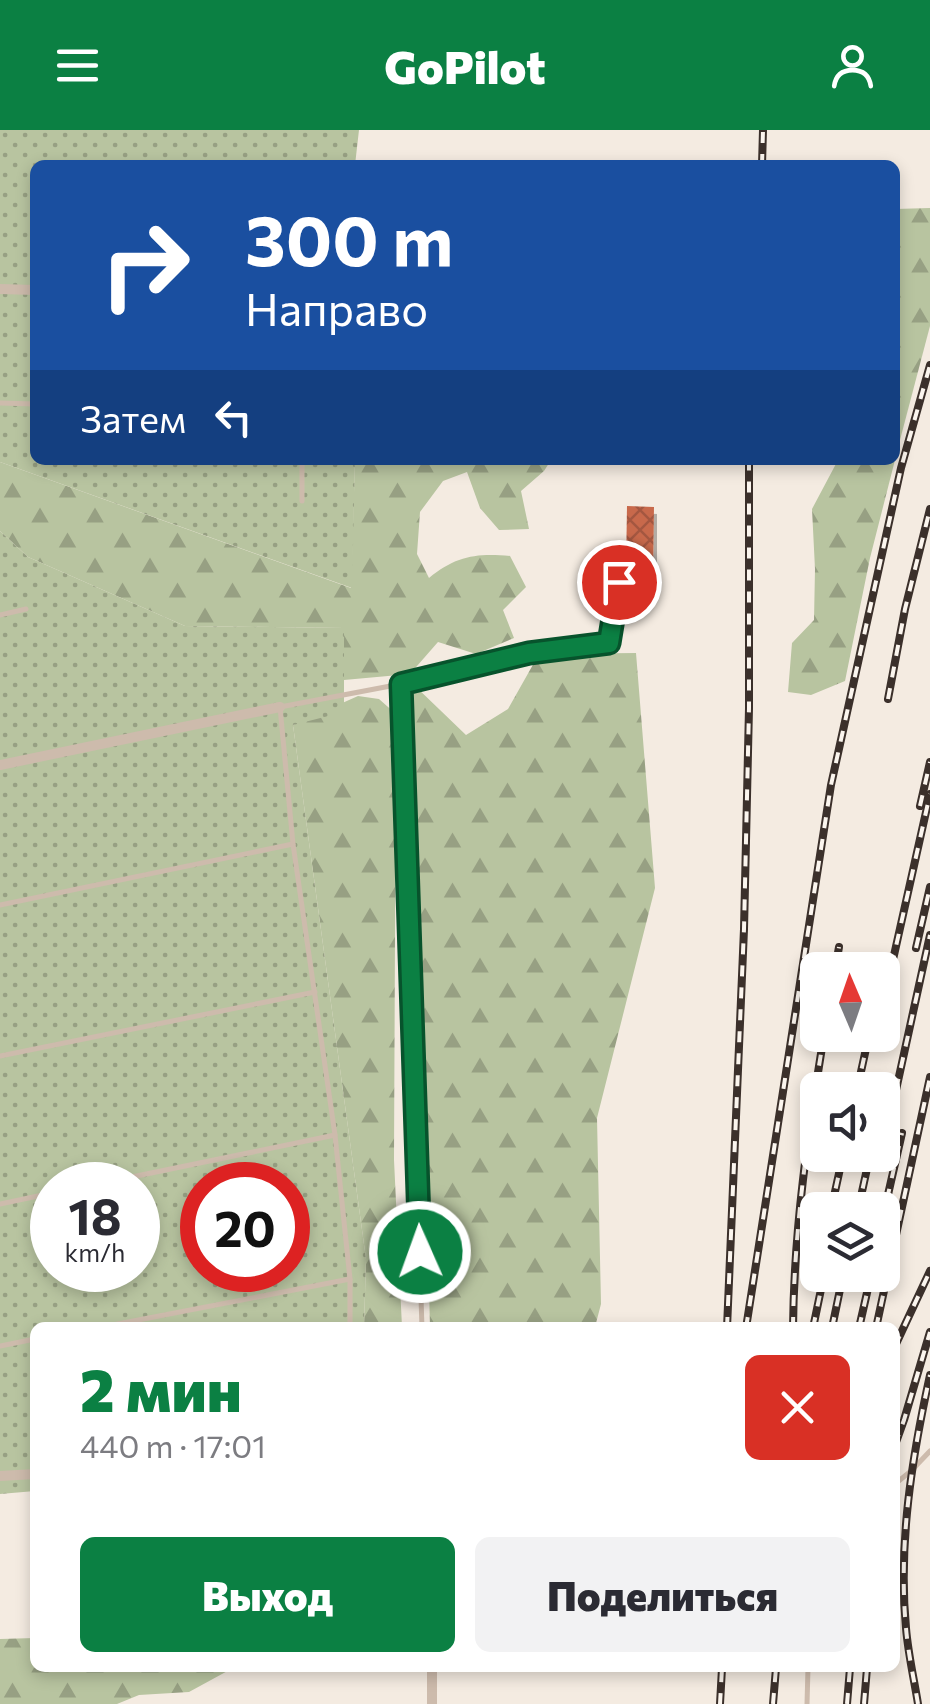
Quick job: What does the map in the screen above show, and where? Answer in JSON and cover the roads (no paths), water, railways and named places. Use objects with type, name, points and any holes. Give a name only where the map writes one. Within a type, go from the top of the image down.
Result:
[{"type":"street","points":[[0,288],[30,290]]},
{"type":"street","points":[[0,765],[280,708]]},
{"type":"street","points":[[0,1476],[30,1474]]},
{"type":"street","points":[[432,1672],[432,1704]]},
{"type":"lane","points":[[0,402],[30,404]]},
{"type":"lane","points":[[302,465],[302,501]]},
{"type":"lane","points":[[350,1322],[350,1279],[335,1135],[293,844],[280,708],[529,653],[609,643],[619,582]]},
{"type":"lane","points":[[0,615],[26,609]]},
{"type":"lane","points":[[401,684],[422,1322]]},
{"type":"lane","points":[[0,905],[293,844]]},
{"type":"lane","points":[[0,1056],[314,992]]},
{"type":"lane","points":[[160,1171],[335,1135]]},
{"type":"lane","points":[[0,1204],[30,1198]]},
{"type":"lane","points":[[129,1322],[350,1279]]},
{"type":"lane","points":[[0,1346],[30,1341]]},
{"type":"lane","points":[[900,1480],[930,1451]]},
{"type":"lane","points":[[806,1704],[808,1672]]},
{"type":"railway","points":[[762,160],[763,130]]},
{"type":"railway","points":[[747,1322],[831,785],[901,468],[930,365]]},
{"type":"railway","points":[[727,1322],[744,929],[749,465]]},
{"type":"railway","points":[[888,699],[930,509]]},
{"type":"railway","points":[[920,806],[930,762]]},
{"type":"railway","points":[[895,952],[930,794]]},
{"type":"railway","points":[[916,948],[930,887]]},
{"type":"railway","points":[[900,1072],[930,935]]},
{"type":"railway","points":[[838,952],[839,947]]},
{"type":"railway","points":[[793,1322],[803,1181],[821,1052]]},
{"type":"railway","points":[[861,1072],[865,1052]]},
{"type":"railway","points":[[877,1322],[930,1077]]},
{"type":"railway","points":[[889,1192],[902,1133]]},
{"type":"railway","points":[[835,1192],[839,1172]]},
{"type":"railway","points":[[862,1192],[866,1172]]},
{"type":"railway","points":[[900,1335],[930,1271]]},
{"type":"railway","points":[[814,1322],[820,1292]]},
{"type":"railway","points":[[833,1322],[839,1292]]},
{"type":"railway","points":[[860,1322],[867,1292]]},
{"type":"railway","points":[[900,1431],[930,1332]]},
{"type":"railway","points":[[918,1704],[907,1637],[905,1533],[912,1469],[930,1375]]},
{"type":"railway","points":[[720,1704],[722,1672]]},
{"type":"railway","points":[[773,1704],[776,1672]]},
{"type":"railway","points":[[847,1704],[850,1672]]},
{"type":"railway","points":[[864,1704],[867,1672]]}]
